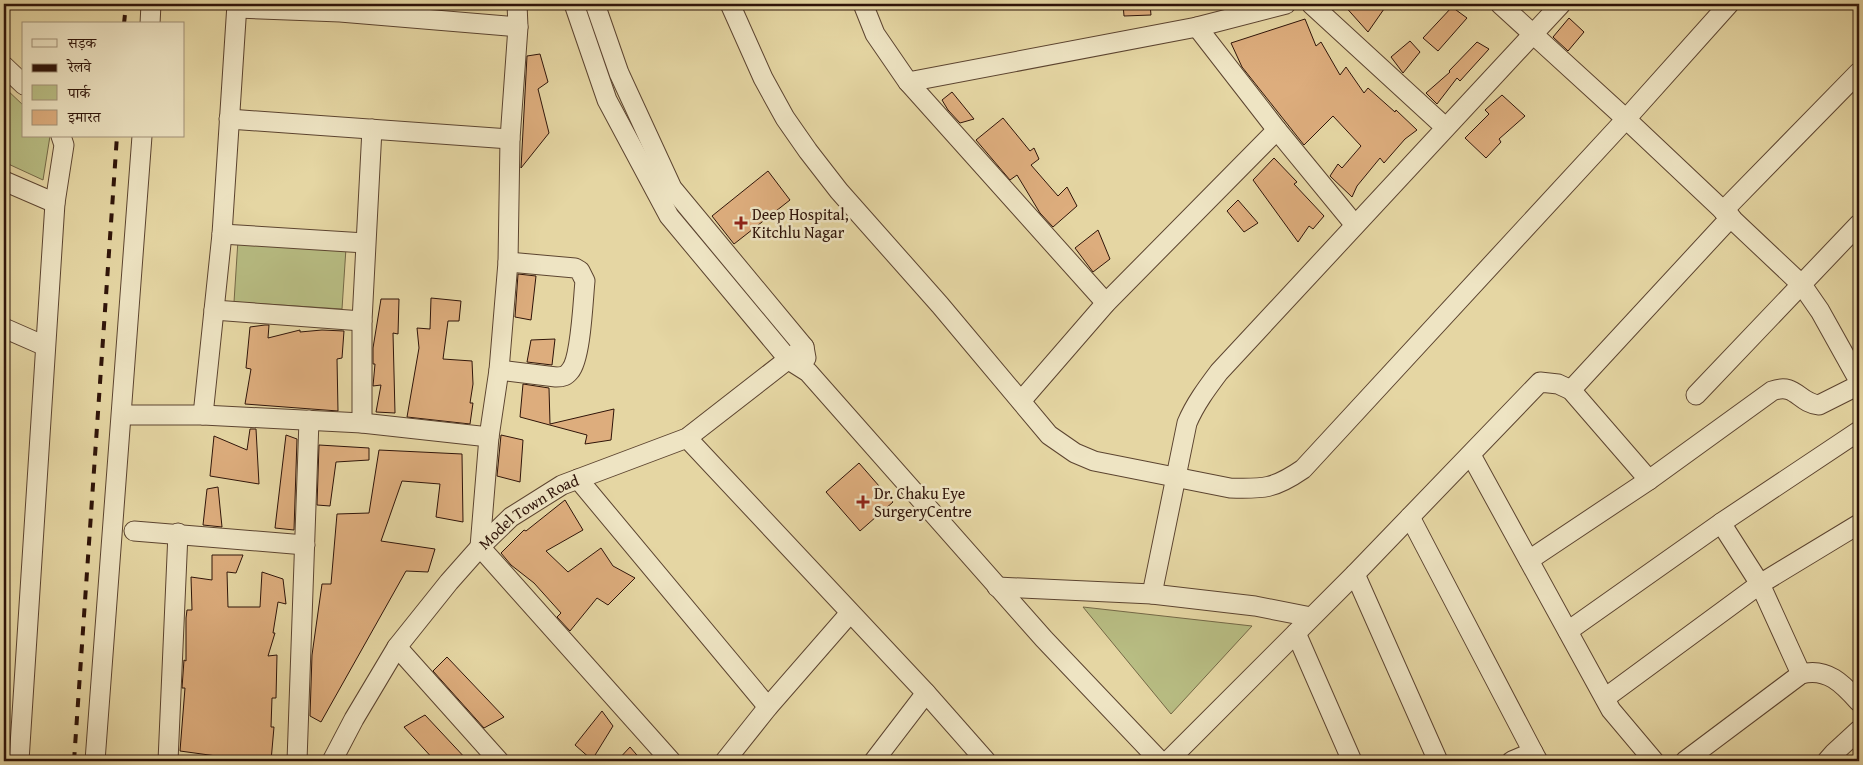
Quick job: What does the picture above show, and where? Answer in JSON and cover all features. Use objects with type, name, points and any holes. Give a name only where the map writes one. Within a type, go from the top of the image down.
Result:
[{"type":"street","points":[[150,22],[151,4]]},
{"type":"street","points":[[518,4],[510,139],[508,262],[500,370],[489,437],[480,547],[671,761]]},
{"type":"street","points":[[574,4],[607,100],[669,216],[789,360],[808,372],[1044,640],[1160,761]]},
{"type":"street","points":[[595,4],[619,73],[672,188],[804,347],[808,372]]},
{"type":"street","points":[[730,4],[763,78],[785,118],[808,151],[839,191],[940,305],[1049,435],[1075,453],[1094,461],[1230,488],[1253,489],[1276,486],[1303,469],[1626,119],[1729,4]]},
{"type":"street","points":[[862,4],[875,34],[908,82],[1106,303]]},
{"type":"street","points":[[908,82],[1197,27],[1286,4]]},
{"type":"street","points":[[1311,4],[1445,127]]},
{"type":"street","points":[[1500,4],[1626,119],[1802,285],[1820,311],[1859,383],[1819,405],[1812,405],[1788,388],[1772,391],[1649,480],[1529,560]]},
{"type":"street","points":[[1152,594],[1174,478],[1187,423],[1193,409],[1210,384],[1445,127],[1561,4]]},
{"type":"street","points":[[203,415],[222,234],[237,6],[335,8],[518,27]]},
{"type":"street","points":[[1197,27],[1277,130],[1355,225]]},
{"type":"street","points":[[4,66],[22,83]]},
{"type":"street","points":[[1571,390],[1727,214],[1859,72]]},
{"type":"street","points":[[229,120],[510,139]]},
{"type":"street","points":[[362,423],[362,321],[372,129]]},
{"type":"street","points":[[1021,402],[1106,303],[1277,130]]},
{"type":"street","points":[[19,761],[55,202],[64,145],[62,138]]},
{"type":"street","points":[[95,761],[142,138]]},
{"type":"street","points":[[4,181],[55,202]]},
{"type":"street","points":[[1696,395],[1859,224]]},
{"type":"street","points":[[222,234],[365,243]]},
{"type":"street","points":[[500,370],[556,377],[564,377],[570,372],[576,359],[585,281],[580,271],[575,268],[508,262]]},
{"type":"street","points":[[214,310],[362,321]]},
{"type":"street","points":[[4,328],[45,346]]},
{"type":"street","name":"Model Town Road","points":[[332,761],[354,719],[397,648],[449,582],[480,547],[511,518],[526,506],[562,485],[687,438],[804,347]]},
{"type":"street","points":[[1168,761],[1355,574],[1540,382],[1558,384],[1571,390],[1649,480]]},
{"type":"street","points":[[122,415],[203,415],[362,423],[489,437]]},
{"type":"street","points":[[297,761],[309,420]]},
{"type":"street","points":[[1568,631],[1721,523],[1859,432]]},
{"type":"street","points":[[687,438],[926,693],[986,761]]},
{"type":"street","points":[[1471,455],[1611,710],[1654,761]]},
{"type":"street","points":[[578,479],[768,707]]},
{"type":"street","points":[[1410,517],[1536,757],[1512,761]]},
{"type":"street","points":[[1721,523],[1760,584],[1801,674]]},
{"type":"street","points":[[1605,698],[1760,584],[1859,524]]},
{"type":"street","points":[[134,531],[305,544]]},
{"type":"street","points":[[168,761],[178,533]]},
{"type":"street","points":[[1355,574],[1438,761]]},
{"type":"street","points":[[998,587],[1152,594],[1255,606],[1311,617]]},
{"type":"street","points":[[725,761],[768,707],[850,613]]},
{"type":"street","points":[[1296,633],[1352,761]]},
{"type":"street","points":[[397,648],[499,761]]},
{"type":"street","points":[[1685,761],[1801,674],[1810,671],[1830,675],[1842,682],[1859,702]]},
{"type":"street","points":[[874,761],[926,693]]},
{"type":"street","points":[[1827,761],[1859,730]]},
{"type":"street","points":[[4,759],[10,761]]},
{"type":"green space","points":[[4,87],[22,104],[22,138],[50,138],[43,180],[4,162]]},
{"type":"green space","points":[[238,240],[346,248],[342,309],[234,302]]},
{"type":"green space","points":[[1083,607],[1252,626],[1171,714]]},
{"type":"building","points":[[1123,4],[1150,4],[1151,15],[1124,16]]},
{"type":"building","points":[[1343,4],[1378,4],[1384,9],[1368,32]]},
{"type":"building","points":[[1452,7],[1467,18],[1438,51],[1423,38]]},
{"type":"building","points":[[1569,18],[1584,32],[1568,51],[1553,37]]},
{"type":"building","points":[[1305,19],[1316,46],[1321,42],[1340,75],[1346,67],[1364,93],[1368,88],[1395,112],[1396,110],[1417,130],[1405,139],[1384,163],[1380,158],[1357,186],[1352,197],[1330,176],[1338,164],[1342,168],[1361,146],[1333,116],[1304,145],[1242,67],[1231,43]]},
{"type":"building","points":[[1410,41],[1420,52],[1403,73],[1391,57]]},
{"type":"building","points":[[1477,42],[1489,49],[1460,81],[1457,78],[1437,104],[1426,93],[1450,72]]},
{"type":"building","points":[[540,54],[548,82],[538,89],[549,133],[521,168],[527,56]]},
{"type":"building","points":[[952,92],[974,119],[960,123],[948,110],[942,100]]},
{"type":"building","points":[[1502,95],[1525,116],[1499,139],[1501,142],[1486,158],[1465,138],[1489,114],[1485,110]]},
{"type":"building","points":[[1003,118],[1030,151],[1034,148],[1039,159],[1031,165],[1058,196],[1067,187],[1077,206],[1053,227],[1040,213],[1017,175],[1010,180],[976,140]]},
{"type":"building","points":[[1274,158],[1297,182],[1294,184],[1324,216],[1313,229],[1309,226],[1298,242],[1253,180]]},
{"type":"building","points":[[768,171],[790,200],[734,244],[712,216]]},
{"type":"building","points":[[1238,200],[1258,223],[1244,232],[1227,211]]},
{"type":"building","points":[[1098,230],[1110,259],[1093,272],[1075,248]]},
{"type":"building","points":[[518,274],[536,276],[531,320],[515,317]]},
{"type":"building","points":[[431,298],[461,301],[459,321],[448,321],[443,359],[472,361],[473,384],[470,403],[473,403],[470,424],[407,417],[419,348],[417,328],[430,329]]},
{"type":"building","points":[[381,299],[399,299],[398,334],[393,333],[395,413],[376,412],[381,385],[373,386],[375,364],[373,364],[373,348]]},
{"type":"building","points":[[269,325],[268,338],[300,330],[300,332],[344,331],[342,358],[337,359],[338,411],[245,404],[251,369],[246,368],[250,327]]},
{"type":"building","points":[[555,339],[552,365],[527,362],[531,340]]},
{"type":"building","points":[[523,384],[549,388],[550,424],[614,409],[611,440],[585,444],[587,435],[520,417]]},
{"type":"building","points":[[250,429],[256,429],[259,484],[210,476],[214,436],[247,450]]},
{"type":"building","points":[[286,435],[297,439],[294,530],[275,528]]},
{"type":"building","points":[[501,435],[523,440],[520,482],[497,476]]},
{"type":"building","points":[[319,445],[369,448],[369,460],[336,462],[330,506],[317,505]]},
{"type":"building","points":[[379,450],[462,454],[463,522],[436,517],[440,484],[402,481],[381,541],[435,549],[428,572],[406,571],[321,722],[310,716],[312,655],[322,584],[331,584],[337,514],[369,513]]},
{"type":"building","points":[[859,463],[893,502],[860,531],[826,492]]},
{"type":"building","points":[[218,487],[222,527],[203,525],[207,489]]},
{"type":"building","points":[[565,500],[583,530],[546,551],[568,572],[601,548],[613,566],[635,578],[608,605],[597,598],[570,631],[557,617],[561,613],[534,583],[511,565],[501,553],[524,530],[526,531]]},
{"type":"building","points":[[212,555],[243,555],[236,573],[227,572],[228,607],[260,607],[262,572],[283,579],[286,604],[278,602],[273,633],[275,633],[268,656],[277,655],[276,698],[272,698],[271,727],[274,727],[271,761],[231,761],[231,758],[180,751],[185,688],[182,688],[184,660],[186,661],[186,618],[187,610],[192,610],[191,577],[212,580]]},
{"type":"building","points":[[447,657],[504,717],[484,728],[433,671]]},
{"type":"building","points":[[602,711],[613,726],[592,760],[575,745]]},
{"type":"building","points":[[425,715],[468,761],[435,761],[404,727]]},
{"type":"building","points":[[630,747],[642,761],[617,761]]},
{"type":"railway","points":[[124,22],[126,4]]},
{"type":"railway","points":[[74,761],[117,138]]},
{"type":"place","name":"Deep Hospital, Kitchlu Nagar","points":[[741,223]]},
{"type":"place","name":"Dr. Chaku Eye SurgeryCentre","points":[[863,502]]}]
